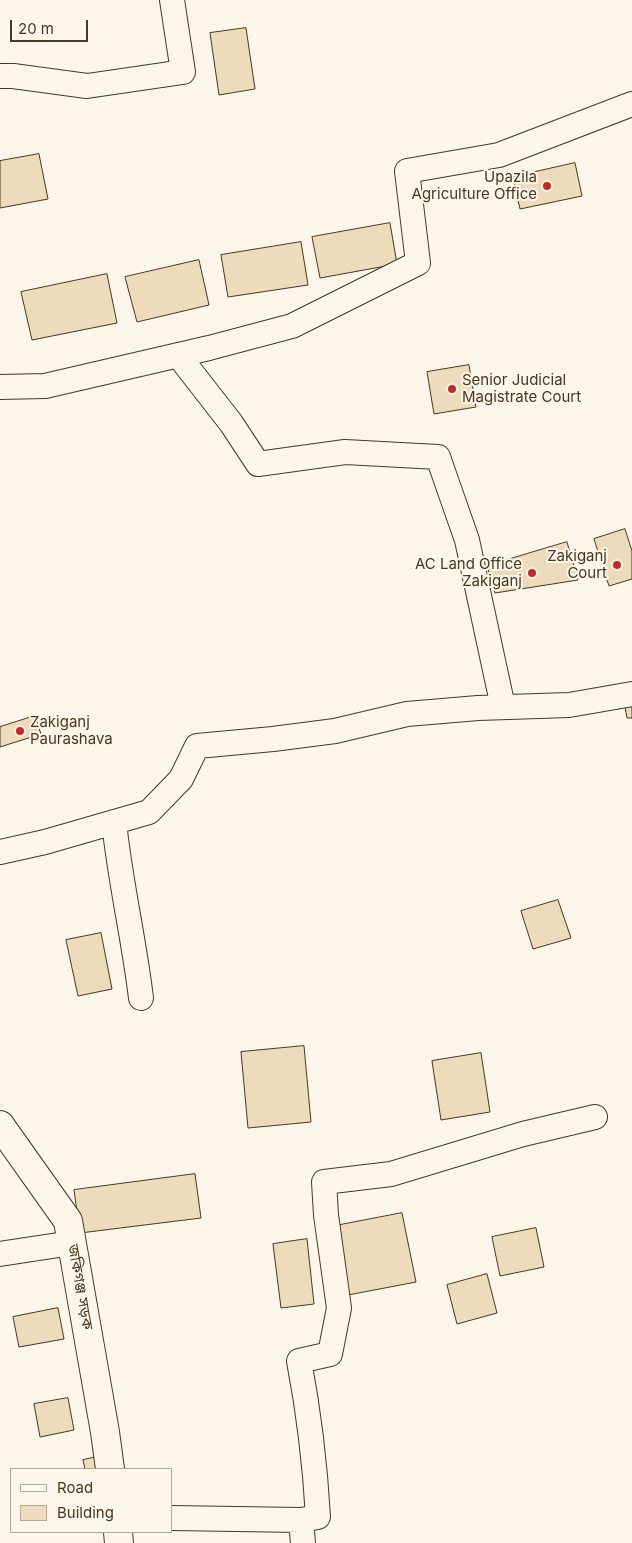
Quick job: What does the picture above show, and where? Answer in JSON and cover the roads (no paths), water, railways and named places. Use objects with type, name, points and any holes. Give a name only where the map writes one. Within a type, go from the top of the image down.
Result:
[{"type":"main road","name":"জকিগঞ্জ সড়ক","points":[[0,1125],[68,1221],[110,1468]]},
{"type":"street","points":[[0,76],[87,86],[184,72],[172,0]]},
{"type":"street","points":[[0,387],[45,386],[292,326],[418,263],[407,171],[499,154],[632,104]]},
{"type":"street","points":[[178,355],[231,423],[258,464],[346,452],[438,457],[467,540],[503,707]]},
{"type":"street","points":[[0,852],[45,842],[149,812],[181,779],[197,746],[335,731],[407,714],[503,707],[569,705],[632,694]]},
{"type":"street","points":[[114,822],[117,856],[136,953],[141,998]]},
{"type":"street","points":[[172,1518],[301,1520],[318,1517],[316,1471],[309,1411],[299,1361],[330,1354],[339,1308],[326,1214],[324,1182],[391,1174],[523,1134],[595,1117]]},
{"type":"street","points":[[0,1254],[72,1243]]},
{"type":"street","points":[[301,1520],[303,1543]]},
{"type":"place","name":"Upazila Agriculture Office","points":[[547,186]]},
{"type":"place","name":"Senior Judicial Magistrate Court","points":[[452,389]]},
{"type":"place","name":"Zakiganj Court","points":[[617,565]]},
{"type":"place","name":"AC Land Office Zakiganj","points":[[532,573]]},
{"type":"place","name":"Zakiganj Paurashava","points":[[20,731]]}]
